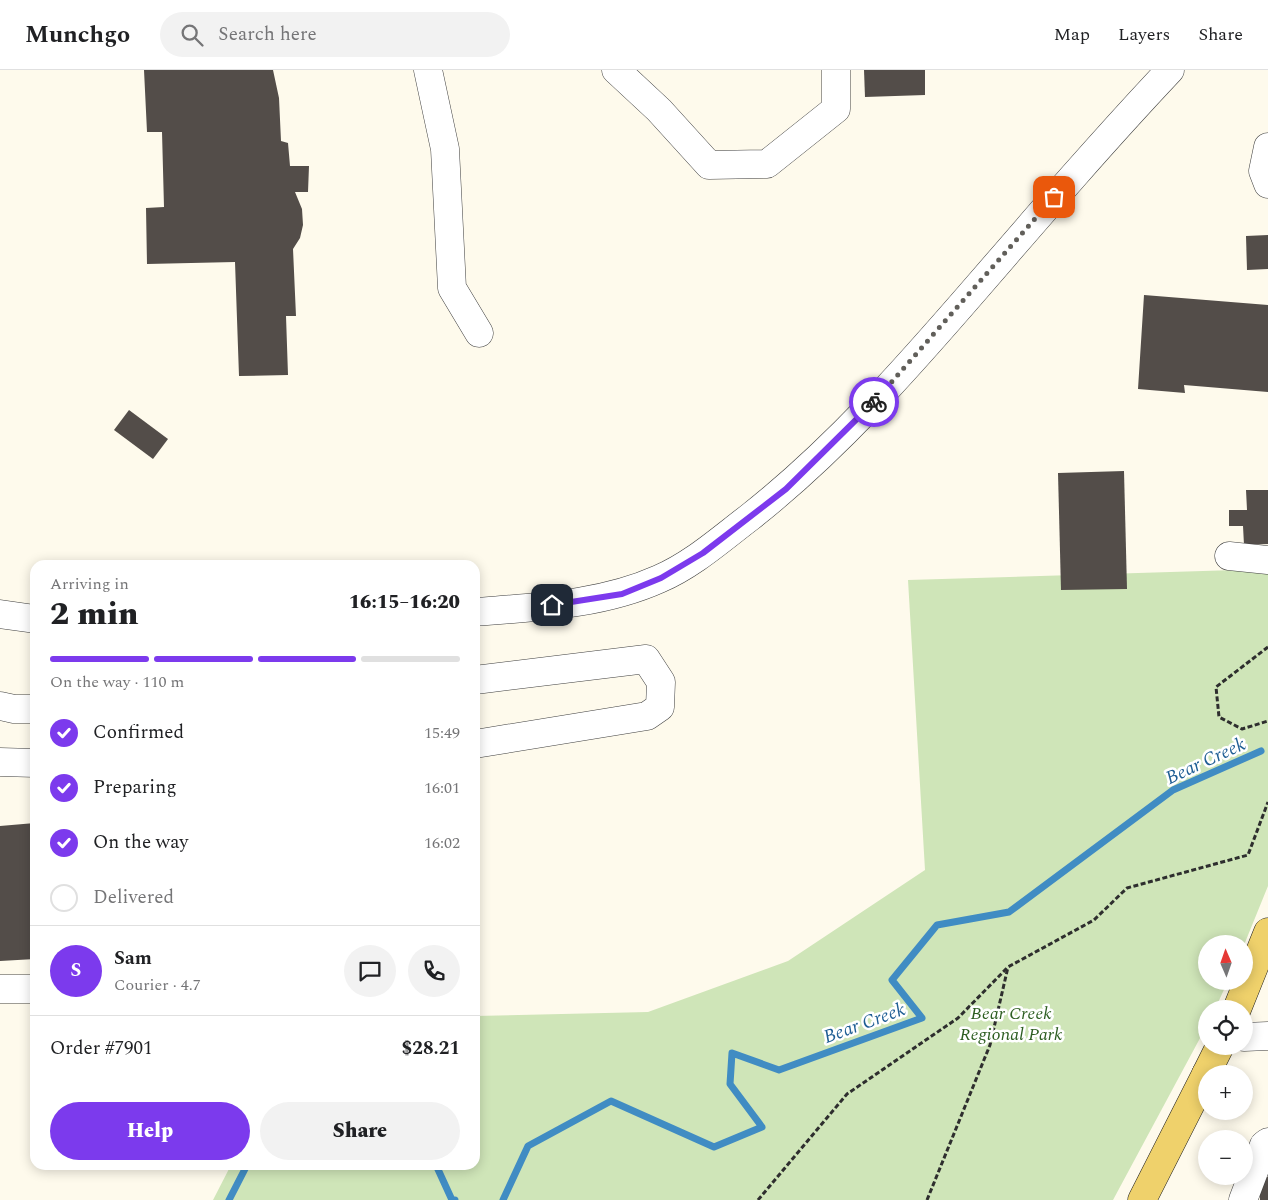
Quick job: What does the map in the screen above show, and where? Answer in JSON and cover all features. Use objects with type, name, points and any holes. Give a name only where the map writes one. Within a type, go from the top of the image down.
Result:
[{"type":"main road","points":[[1241,1000],[1268,932]]},
{"type":"main road","points":[[1142,1200],[1198,1090]]},
{"type":"street","points":[[428,70],[445,149],[452,288],[479,333]]},
{"type":"street","points":[[616,70],[659,110],[709,165],[767,164],[836,109],[836,70]]},
{"type":"street","points":[[480,612],[570,604],[622,594],[661,578],[703,553],[786,489],[855,423],[923,350],[1109,135],[1170,70]]},
{"type":"street","points":[[1268,147],[1263,171],[1268,184]]},
{"type":"street","points":[[1229,556],[1268,560]]},
{"type":"street","points":[[0,614],[30,618]]},
{"type":"street","points":[[480,679],[646,659],[661,682],[660,707],[647,716],[480,743]]},
{"type":"street","points":[[0,706],[14,709],[30,709]]},
{"type":"street","points":[[0,762],[30,763]]},
{"type":"street","points":[[0,989],[30,989]]},
{"type":"street","points":[[1253,1037],[1268,1036]]},
{"type":"street","points":[[1243,1200],[1264,1145],[1268,1142]]},
{"type":"path","points":[[1268,647],[1216,687],[1219,717],[1242,729],[1268,721]]},
{"type":"path","points":[[758,1200],[847,1094],[958,1018],[1008,967],[1094,920],[1127,888],[1248,856],[1268,802]]},
{"type":"path","points":[[927,1200],[990,1045],[1008,967]]},
{"type":"green space","name":"Bear Creek Regional Park","points":[[1268,569],[1268,886],[1248,935],[1198,935],[1198,990],[1224,990],[1219,1000],[1198,1000],[1198,1042],[1113,1200],[213,1200],[228,1170],[480,1170],[480,1016],[648,1012],[788,961],[925,870],[908,580]]},
{"type":"building","points":[[144,70],[273,70],[279,98],[281,141],[288,143],[290,166],[309,166],[308,192],[295,192],[302,209],[303,225],[300,238],[293,249],[296,316],[286,316],[288,375],[239,376],[235,262],[147,264],[146,208],[164,207],[162,132],[147,132]]},
{"type":"building","points":[[864,70],[925,70],[925,95],[865,97]]},
{"type":"building","points":[[1268,235],[1268,269],[1247,270],[1246,236]]},
{"type":"building","points":[[1144,295],[1268,305],[1268,392],[1184,385],[1185,393],[1138,389]]},
{"type":"building","points":[[129,410],[168,439],[153,459],[114,430]]},
{"type":"building","points":[[1124,471],[1127,589],[1061,590],[1058,473]]},
{"type":"building","points":[[1246,490],[1268,490],[1268,544],[1244,545],[1243,526],[1229,526],[1229,510],[1247,510]]},
{"type":"building","points":[[30,823],[30,959],[0,961],[0,826]]},
{"type":"building","points":[[1260,1177],[1268,1177],[1268,1200],[1260,1200]]},
{"type":"waterway","name":"Bear Creek","points":[[503,1200],[528,1146],[611,1101],[714,1147],[762,1127],[730,1084],[732,1053],[779,1070],[922,1018],[892,980],[937,925],[1009,912],[1173,790],[1261,751]]},
{"type":"waterway","name":"Bear Creek","points":[[229,1200],[244,1170]]},
{"type":"waterway","name":"Bear Creek","points":[[438,1170],[452,1200],[455,1200]]},
{"type":"way so far","points":[[874,402],[923,350],[1054,197]]},
{"type":"route","points":[[552,605],[570,604],[622,594],[661,578],[703,553],[786,489],[855,423],[874,402]]}]
